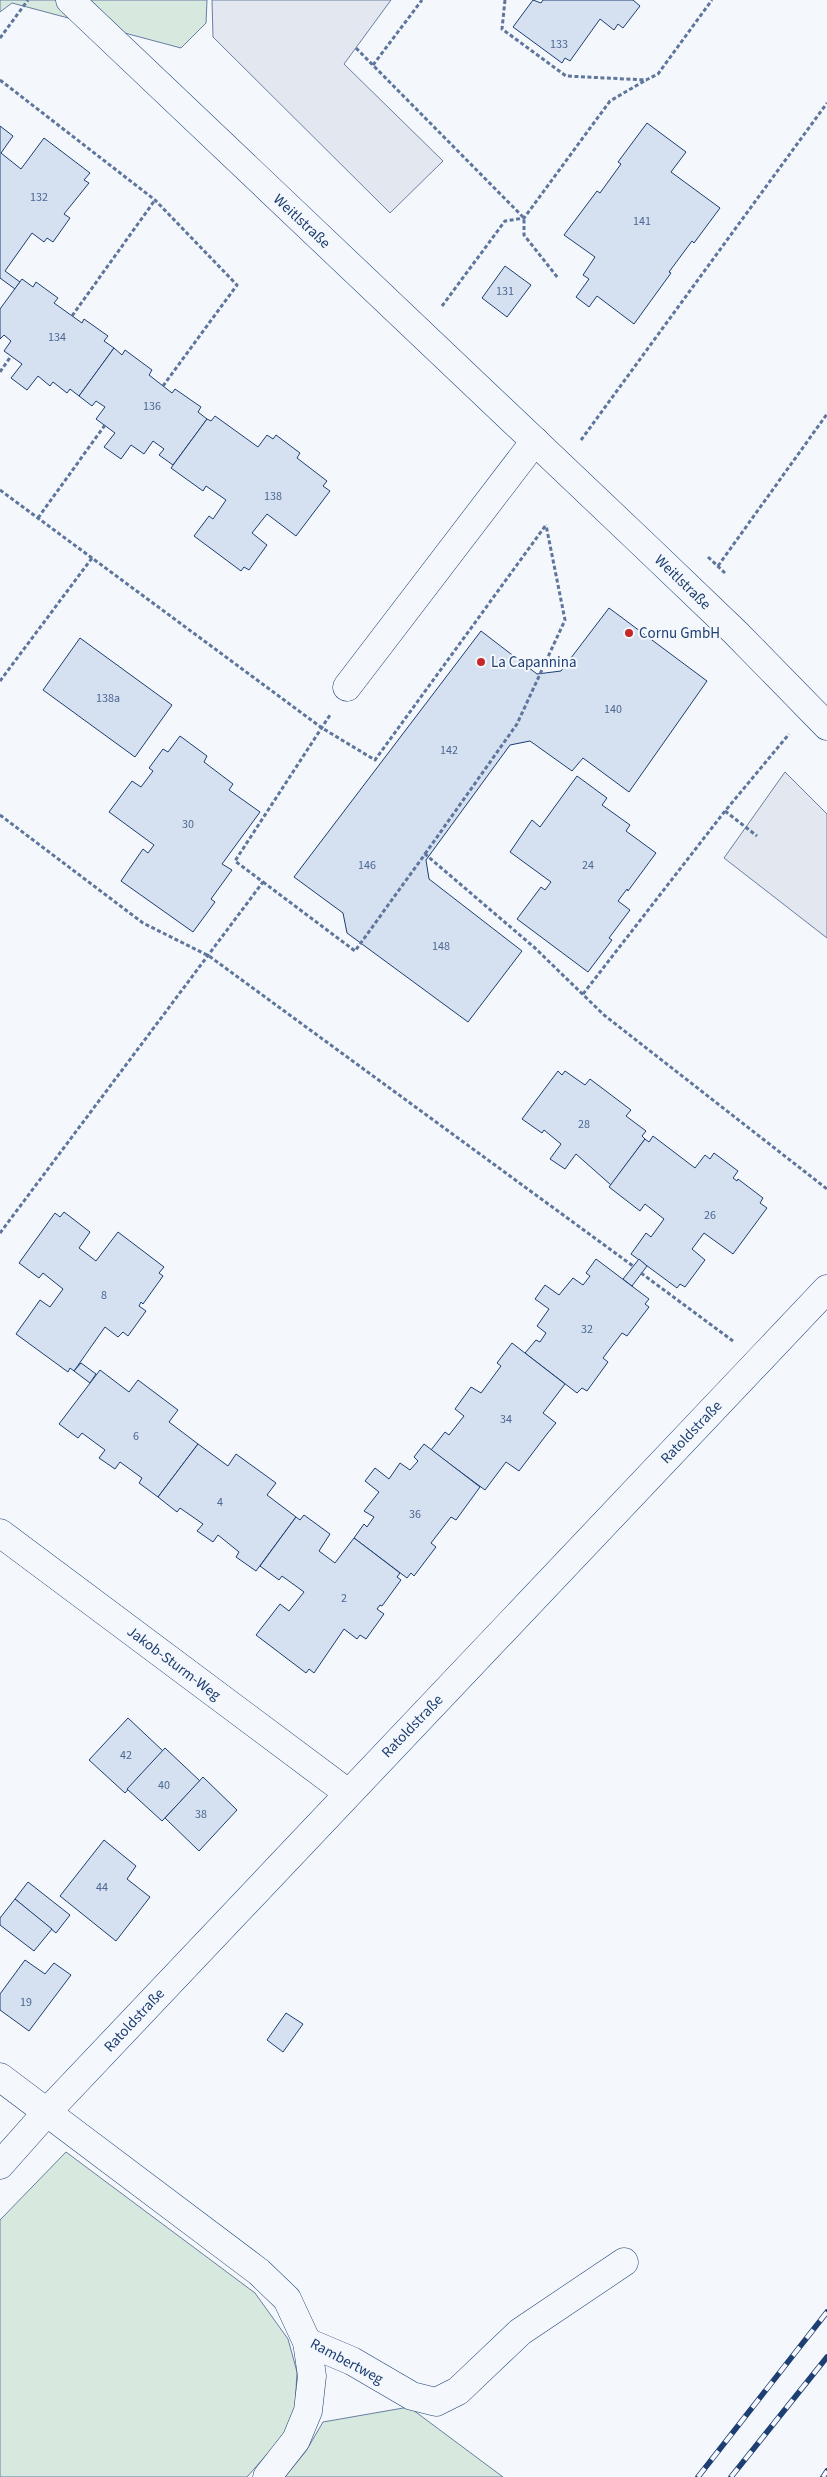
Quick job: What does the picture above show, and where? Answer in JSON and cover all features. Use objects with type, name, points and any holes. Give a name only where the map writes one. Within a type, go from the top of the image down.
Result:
[{"type":"street","name":"Weitlstraße","points":[[70,0],[736,633],[818,717]]},
{"type":"street","points":[[347,687],[535,441]]},
{"type":"street","name":"Ratoldstraße","points":[[0,2165],[46,2112],[827,1289]]},
{"type":"street","name":"Jakob-Sturm-Weg","points":[[0,1533],[348,1794]]},
{"type":"street","name":"Rambertweg","points":[[0,2077],[258,2272],[287,2299],[307,2342],[352,2361],[412,2396],[436,2402],[458,2391],[520,2332],[624,2262]]},
{"type":"street","points":[[267,2477],[296,2440],[308,2411],[312,2376],[307,2342]]},
{"type":"path","points":[[0,37],[28,0]]},
{"type":"path","points":[[373,65],[422,0]]},
{"type":"path","points":[[505,0],[502,29],[566,76],[646,80]]},
{"type":"path","points":[[558,278],[524,235],[524,218],[610,101],[658,74],[712,0]]},
{"type":"path","points":[[356,48],[524,218]]},
{"type":"path","points":[[0,80],[155,200],[237,285],[163,386]]},
{"type":"path","points":[[561,466],[827,103]]},
{"type":"path","points":[[72,316],[155,200]]},
{"type":"path","points":[[422,334],[505,221],[524,218]]},
{"type":"path","points":[[0,372],[11,356]]},
{"type":"path","points":[[718,566],[827,414]]},
{"type":"path","points":[[38,518],[105,425]]},
{"type":"path","points":[[0,490],[322,728],[374,760],[546,526],[565,620],[517,724],[355,952],[234,861],[322,728],[347,687]]},
{"type":"path","points":[[0,681],[92,558]]},
{"type":"path","points":[[583,994],[724,811],[818,717]]},
{"type":"path","points":[[724,811],[757,836]]},
{"type":"path","points":[[0,815],[144,923],[209,956],[633,1266]]},
{"type":"path","points":[[425,854],[535,948],[612,1021],[827,1189]]},
{"type":"path","points":[[0,1234],[263,882]]},
{"type":"path","points":[[641,1273],[759,1361]]},
{"type":"shaded area","points":[[0,0],[207,0],[206,23],[181,48],[12,3],[0,12]]},
{"type":"shaded area","points":[[212,0],[391,0],[344,64],[443,161],[390,213],[213,37]]},
{"type":"shaded area","points":[[785,772],[827,814],[827,938],[724,858]]},
{"type":"shaded area","points":[[66,2152],[255,2293],[288,2339],[297,2372],[295,2408],[283,2436],[247,2477],[0,2477],[0,2220]]},
{"type":"shaded area","points":[[409,2407],[503,2477],[285,2477],[306,2451],[323,2422]]},
{"type":"building","points":[[533,0],[541,3],[543,0],[633,0],[640,6],[623,28],[618,24],[614,30],[600,19],[570,61],[565,58],[562,63],[513,27]]},
{"type":"building","points":[[647,123],[686,152],[671,172],[720,208],[669,272],[671,273],[634,324],[597,296],[589,307],[576,297],[589,279],[583,275],[595,257],[564,235],[597,191],[600,193],[621,164],[618,162]]},
{"type":"building","points":[[0,126],[13,136],[1,153],[21,169],[44,138],[90,173],[84,180],[89,183],[64,214],[70,218],[53,242],[47,238],[44,242],[32,233],[5,271],[20,282],[15,289],[0,278]]},
{"type":"building","points":[[505,266],[531,285],[507,317],[482,298]]},
{"type":"building","points":[[22,279],[33,287],[36,282],[58,298],[54,303],[82,323],[84,319],[108,336],[104,341],[114,348],[79,396],[70,389],[67,393],[53,382],[50,386],[38,376],[27,390],[11,378],[22,364],[4,351],[11,341],[4,335],[0,339],[0,309]]},
{"type":"building","points":[[114,348],[122,355],[125,350],[152,370],[149,375],[172,393],[175,389],[201,407],[198,412],[207,419],[173,465],[159,455],[164,449],[153,441],[144,454],[131,445],[121,459],[104,447],[115,433],[96,419],[105,407],[96,401],[92,406],[79,396]]},
{"type":"building","points":[[215,416],[258,447],[267,435],[273,439],[276,435],[300,453],[297,458],[327,481],[323,486],[330,491],[296,536],[267,514],[252,533],[267,545],[249,570],[244,567],[241,571],[194,536],[209,516],[213,519],[226,500],[206,486],[203,491],[171,468],[207,419],[211,421]]},
{"type":"building","points":[[609,608],[707,681],[629,792],[583,758],[572,771],[530,741],[510,745],[426,860],[429,879],[522,951],[468,1022],[347,933],[343,913],[294,877],[481,631],[537,674],[561,671]]},
{"type":"building","points":[[80,638],[172,705],[135,757],[43,690]]},
{"type":"building","points":[[180,736],[207,756],[204,762],[233,784],[229,790],[260,812],[222,864],[232,870],[211,899],[215,902],[193,932],[121,881],[143,849],[148,853],[154,845],[109,812],[132,781],[141,787],[153,771],[149,768],[163,749],[168,752]]},
{"type":"building","points":[[577,776],[607,798],[602,805],[630,825],[626,831],[656,853],[628,891],[627,889],[618,901],[630,910],[609,938],[612,940],[588,972],[517,919],[541,887],[545,890],[551,882],[510,852],[532,820],[540,827]]},
{"type":"building","points":[[558,1071],[562,1075],[565,1071],[585,1085],[590,1079],[631,1110],[626,1116],[646,1131],[642,1136],[645,1139],[611,1185],[576,1154],[565,1169],[550,1159],[561,1144],[544,1130],[542,1133],[522,1119]]},
{"type":"building","points":[[653,1136],[695,1168],[705,1155],[710,1159],[714,1153],[738,1171],[733,1178],[737,1181],[738,1179],[763,1198],[760,1203],[767,1208],[733,1254],[704,1233],[692,1249],[705,1260],[685,1287],[680,1284],[677,1288],[631,1254],[646,1233],[651,1237],[664,1219],[645,1204],[640,1211],[609,1187],[645,1139],[649,1142]]},
{"type":"building","points":[[64,1212],[90,1232],[79,1248],[96,1261],[118,1232],[164,1267],[159,1273],[163,1276],[143,1304],[141,1302],[139,1306],[146,1311],[128,1336],[123,1332],[118,1337],[105,1327],[74,1371],[70,1368],[68,1372],[16,1334],[40,1300],[50,1307],[63,1289],[43,1273],[39,1278],[19,1263],[55,1213],[60,1217]]},
{"type":"building","points":[[596,1259],[649,1299],[645,1304],[649,1307],[627,1336],[622,1333],[603,1358],[608,1362],[587,1391],[582,1388],[577,1393],[525,1353],[536,1340],[540,1342],[546,1333],[537,1326],[549,1309],[535,1299],[545,1285],[559,1295],[573,1278],[583,1285],[590,1276],[586,1273]]},
{"type":"building","points":[[639,1259],[647,1266],[632,1286],[623,1279]]},
{"type":"building","points":[[512,1343],[565,1384],[543,1413],[556,1423],[519,1471],[506,1462],[485,1490],[431,1450],[445,1432],[449,1435],[464,1416],[455,1409],[471,1387],[481,1393],[501,1366],[497,1363]]},
{"type":"building","points":[[81,1363],[96,1374],[90,1383],[74,1371]]},
{"type":"building","points":[[100,1370],[129,1392],[138,1380],[178,1410],[169,1422],[198,1444],[158,1497],[139,1483],[142,1478],[120,1462],[115,1469],[99,1458],[105,1450],[82,1433],[78,1438],[59,1424]]},
{"type":"building","points":[[198,1444],[228,1466],[236,1454],[276,1483],[267,1495],[296,1517],[256,1571],[236,1557],[239,1552],[218,1535],[213,1542],[197,1531],[203,1524],[180,1508],[177,1512],[158,1497]]},
{"type":"building","points":[[424,1444],[480,1487],[456,1520],[451,1517],[431,1543],[436,1547],[414,1576],[411,1573],[407,1578],[354,1538],[364,1524],[367,1527],[374,1517],[364,1511],[379,1492],[365,1481],[375,1468],[389,1479],[400,1463],[410,1470],[418,1461],[414,1457]]},
{"type":"building","points":[[304,1515],[330,1534],[319,1551],[335,1563],[354,1538],[400,1573],[397,1577],[401,1580],[382,1606],[380,1605],[377,1609],[384,1614],[366,1639],[360,1635],[357,1639],[344,1629],[314,1673],[309,1669],[306,1673],[256,1635],[280,1604],[289,1611],[304,1592],[282,1576],[279,1580],[260,1566],[296,1517],[300,1520]]},
{"type":"building","points":[[128,1718],[163,1751],[125,1793],[89,1760]]},
{"type":"building","points":[[165,1748],[200,1781],[162,1821],[127,1789]]},
{"type":"building","points":[[203,1777],[237,1810],[199,1851],[165,1818]]},
{"type":"building","points":[[104,1840],[136,1866],[127,1879],[150,1897],[116,1941],[60,1896]]},
{"type":"building","points":[[28,1882],[70,1915],[56,1933],[15,1899]]},
{"type":"building","points":[[15,1899],[52,1929],[34,1951],[0,1925],[0,1918]]},
{"type":"building","points":[[25,1960],[45,1974],[54,1963],[71,1975],[29,2031],[0,2010],[0,1994]]},
{"type":"building","points":[[286,2013],[303,2024],[283,2052],[267,2040]]},
{"type":"railway","points":[[698,2477],[827,2312]]},
{"type":"railway","points":[[731,2477],[827,2357]]},
{"type":"railway","points":[[823,2477],[827,2471]]},
{"type":"place","name":"Cornu GmbH","points":[[629,633]]},
{"type":"place","name":"La Capannina","points":[[481,662]]}]
